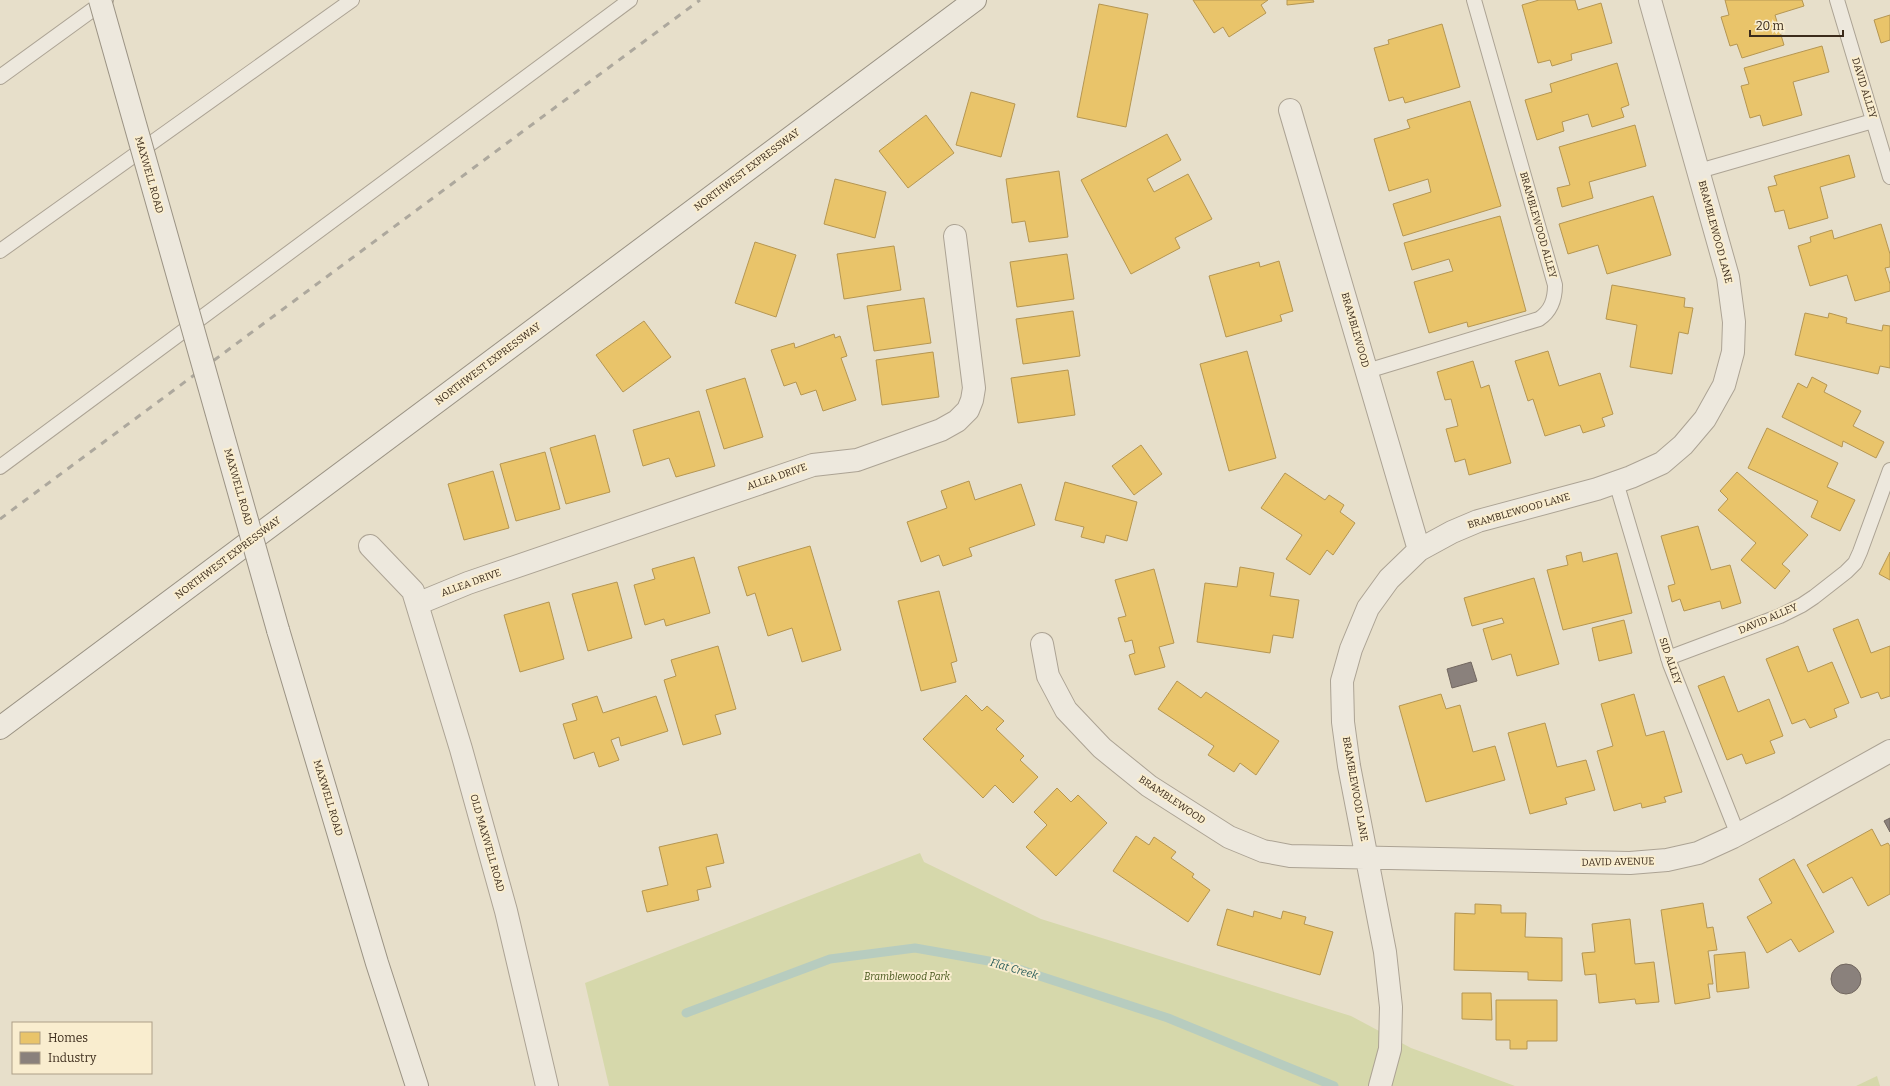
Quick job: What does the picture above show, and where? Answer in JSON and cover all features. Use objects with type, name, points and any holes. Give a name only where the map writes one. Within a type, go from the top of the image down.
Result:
[{"type":"street","name":"MAXWELL ROAD","points":[[100,0],[278,630],[377,963],[417,1086]]},
{"type":"street","name":"NORTHWEST EXPRESSWAY","points":[[0,728],[975,0]]},
{"type":"street","name":"BRAMBLEWOOD LANE","points":[[1380,1086],[1390,1049],[1391,1007],[1385,952],[1349,766],[1343,722],[1342,681],[1351,649],[1368,608],[1389,579],[1419,550],[1452,532],[1478,522],[1597,489],[1662,463],[1683,445],[1705,419],[1724,385],[1733,352],[1734,322],[1728,277],[1650,0]]},
{"type":"street","name":"BRAMBLEWOOD","points":[[1290,110],[1419,550]]},
{"type":"street","name":"ALLEA DRIVE","points":[[416,604],[513,568],[813,465],[857,460],[941,430],[957,421],[968,410],[972,400],[974,388],[955,236]]},
{"type":"street","name":"OLD MAXWELL ROAD","points":[[370,546],[411,588],[461,749],[506,910],[547,1086]]},
{"type":"street","name":"BRAMBLEWOOD","points":[[1042,644],[1048,676],[1066,710],[1102,748],[1149,786],[1230,837],[1263,850],[1290,856],[1368,858]]},
{"type":"street","name":"DAVID AVENUE","points":[[1368,858],[1630,864],[1667,860],[1698,853],[1738,835],[1890,751]]},
{"type":"lane","points":[[0,77],[106,0]]},
{"type":"lane","points":[[0,250],[352,0]]},
{"type":"lane","points":[[0,467],[630,0]]},
{"type":"lane","name":"BRAMBLEWOOD ALLEY","points":[[1367,371],[1539,319],[1546,314],[1553,300],[1555,285],[1474,0]]},
{"type":"lane","name":"DAVID ALLEY","points":[[1837,0],[1890,177]]},
{"type":"lane","points":[[1699,171],[1873,121]]},
{"type":"lane","name":"DAVID ALLEY","points":[[1668,658],[1780,616],[1814,598],[1846,572],[1855,563],[1860,552],[1890,470]]},
{"type":"lane","name":"SID ALLEY","points":[[1616,482],[1668,658],[1738,835]]},
{"type":"green space","name":"Bramblewood Park","points":[[920,853],[924,862],[1041,919],[1351,1016],[1411,1048],[1515,1086],[609,1086],[585,983]]},
{"type":"green space","points":[[1877,1076],[1880,1086],[1856,1086]]},
{"type":"building: Homes","points":[[1193,0],[1268,0],[1261,5],[1266,13],[1229,37],[1223,27],[1214,33]]},
{"type":"building: Homes","points":[[1287,0],[1313,0],[1314,2],[1287,5]]},
{"type":"building: Homes","points":[[1539,0],[1575,0],[1578,10],[1601,3],[1612,43],[1571,54],[1572,60],[1552,66],[1550,60],[1538,63],[1522,5]]},
{"type":"building: Homes","points":[[1725,0],[1802,0],[1804,6],[1775,15],[1784,45],[1742,58],[1737,44],[1730,46],[1721,17],[1729,15]]},
{"type":"building: Homes","points":[[1099,4],[1148,14],[1126,127],[1077,117]]},
{"type":"building: Homes","points":[[1890,15],[1890,40],[1881,43],[1874,20]]},
{"type":"building: Homes","points":[[1442,24],[1460,87],[1405,103],[1403,97],[1389,101],[1374,48],[1389,44],[1388,40]]},
{"type":"building: Homes","points":[[1822,46],[1829,72],[1793,82],[1802,115],[1763,126],[1760,115],[1750,118],[1741,86],[1749,84],[1744,68]]},
{"type":"building: Homes","points":[[1617,63],[1629,105],[1621,108],[1624,117],[1592,127],[1588,114],[1562,122],[1564,131],[1537,140],[1525,100],[1552,92],[1550,84]]},
{"type":"building: Homes","points":[[971,92],[1015,104],[1001,157],[956,145]]},
{"type":"building: Homes","points":[[1470,101],[1501,206],[1403,236],[1393,204],[1431,192],[1428,179],[1389,191],[1374,139],[1410,128],[1407,120]]},
{"type":"building: Homes","points":[[926,115],[954,153],[908,188],[879,151]]},
{"type":"building: Homes","points":[[1635,125],[1646,166],[1589,182],[1593,198],[1562,207],[1557,188],[1570,185],[1559,147]]},
{"type":"building: Homes","points":[[1167,134],[1181,160],[1147,179],[1154,192],[1188,174],[1212,219],[1175,238],[1180,248],[1131,274],[1081,180]]},
{"type":"building: Homes","points":[[1849,155],[1855,177],[1820,187],[1828,218],[1789,229],[1784,210],[1775,212],[1768,187],[1777,185],[1774,176]]},
{"type":"building: Homes","points":[[1059,171],[1068,237],[1029,242],[1025,221],[1012,223],[1006,179]]},
{"type":"building: Homes","points":[[835,179],[886,192],[875,238],[824,224]]},
{"type":"building: Homes","points":[[1653,196],[1671,255],[1607,274],[1598,245],[1568,254],[1559,224]]},
{"type":"building: Homes","points":[[1500,216],[1526,311],[1468,327],[1467,322],[1429,333],[1414,282],[1453,271],[1449,259],[1412,270],[1404,243]]},
{"type":"building: Homes","points":[[1881,224],[1890,254],[1890,267],[1885,268],[1890,284],[1890,291],[1855,301],[1847,275],[1810,286],[1798,246],[1811,242],[1810,237],[1832,230],[1834,239]]},
{"type":"building: Homes","points":[[755,242],[796,255],[776,317],[735,303]]},
{"type":"building: Homes","points":[[894,246],[901,290],[844,299],[837,254]]},
{"type":"building: Homes","points":[[1067,254],[1074,299],[1017,307],[1010,262]]},
{"type":"building: Homes","points":[[1279,261],[1293,311],[1280,315],[1282,321],[1226,337],[1209,276],[1259,262],[1260,267]]},
{"type":"building: Homes","points":[[1612,285],[1685,298],[1684,307],[1693,308],[1688,334],[1679,332],[1672,374],[1630,367],[1637,325],[1606,319]]},
{"type":"building: Homes","points":[[924,298],[931,343],[874,351],[867,306]]},
{"type":"building: Homes","points":[[1073,311],[1080,356],[1023,364],[1016,319]]},
{"type":"building: Homes","points":[[1805,313],[1828,318],[1829,313],[1847,318],[1846,323],[1882,331],[1883,325],[1890,326],[1890,368],[1880,366],[1878,374],[1795,355]]},
{"type":"building: Homes","points":[[644,321],[671,357],[623,392],[596,355]]},
{"type":"building: Homes","points":[[834,334],[835,338],[840,336],[847,356],[841,358],[856,400],[823,411],[816,390],[801,395],[796,382],[784,386],[771,350],[794,343],[795,348]]},
{"type":"building: Homes","points":[[1247,351],[1276,458],[1229,471],[1200,364]]},
{"type":"building: Homes","points":[[1548,351],[1559,386],[1600,373],[1613,414],[1602,418],[1605,426],[1583,433],[1580,425],[1545,436],[1533,399],[1528,401],[1515,361]]},
{"type":"building: Homes","points":[[933,352],[939,397],[882,405],[876,360]]},
{"type":"building: Homes","points":[[1473,361],[1481,388],[1489,385],[1511,463],[1469,475],[1465,459],[1455,462],[1446,429],[1458,426],[1451,399],[1445,400],[1437,372]]},
{"type":"building: Homes","points":[[1068,370],[1075,415],[1018,423],[1011,378]]},
{"type":"building: Homes","points":[[1812,377],[1827,385],[1824,392],[1861,411],[1853,426],[1884,442],[1876,458],[1843,441],[1842,447],[1782,417],[1798,383],[1807,388]]},
{"type":"building: Homes","points":[[745,378],[763,437],[724,449],[706,390]]},
{"type":"building: Homes","points":[[699,411],[715,466],[676,477],[669,458],[643,466],[633,430]]},
{"type":"building: Homes","points":[[1767,428],[1838,463],[1827,487],[1855,500],[1840,531],[1811,517],[1818,501],[1748,468]]},
{"type":"building: Homes","points":[[595,435],[610,492],[566,504],[550,448]]},
{"type":"building: Homes","points":[[1141,445],[1162,474],[1134,495],[1112,466]]},
{"type":"building: Homes","points":[[545,452],[560,509],[516,521],[500,464]]},
{"type":"building: Homes","points":[[493,471],[509,528],[464,540],[448,484]]},
{"type":"building: Homes","points":[[1737,472],[1808,535],[1782,564],[1790,571],[1775,589],[1741,560],[1756,543],[1718,510],[1728,499],[1720,491]]},
{"type":"building: Homes","points":[[1285,473],[1325,500],[1329,495],[1344,505],[1340,512],[1355,523],[1333,555],[1327,550],[1310,575],[1286,559],[1302,535],[1261,508]]},
{"type":"building: Homes","points":[[969,481],[975,500],[1021,484],[1035,525],[969,548],[972,556],[943,566],[939,555],[921,562],[907,522],[947,508],[941,491]]},
{"type":"building: Homes","points":[[1065,482],[1137,502],[1127,541],[1106,535],[1104,543],[1081,537],[1084,527],[1055,520]]},
{"type":"building: Homes","points":[[1698,526],[1711,570],[1730,565],[1741,603],[1722,609],[1720,601],[1684,611],[1680,599],[1672,602],[1668,586],[1675,584],[1661,536]]},
{"type":"building: Homes","points":[[810,546],[841,650],[802,662],[792,628],[768,636],[755,593],[747,596],[738,567]]},
{"type":"building: Homes","points":[[1581,552],[1583,562],[1617,553],[1632,613],[1563,630],[1547,570],[1568,565],[1566,556]]},
{"type":"building: Homes","points":[[1890,552],[1890,580],[1879,574]]},
{"type":"building: Homes","points":[[694,557],[710,613],[666,626],[664,619],[645,625],[634,585],[655,579],[652,569]]},
{"type":"building: Homes","points":[[1240,567],[1274,573],[1270,596],[1299,600],[1293,638],[1273,635],[1270,653],[1197,642],[1205,583],[1237,587]]},
{"type":"building: Homes","points":[[1154,569],[1174,643],[1159,647],[1165,667],[1135,675],[1129,655],[1135,653],[1132,640],[1125,642],[1118,618],[1126,616],[1115,580]]},
{"type":"building: Homes","points":[[1534,578],[1559,664],[1517,676],[1511,654],[1492,660],[1483,629],[1504,623],[1502,618],[1472,626],[1464,598]]},
{"type":"building: Homes","points":[[617,582],[632,638],[588,651],[572,594]]},
{"type":"building: Homes","points":[[939,591],[957,661],[951,663],[956,682],[921,691],[898,601]]},
{"type":"building: Homes","points":[[549,602],[564,659],[520,672],[504,615]]},
{"type":"building: Homes","points":[[1858,619],[1871,653],[1890,646],[1890,696],[1881,699],[1878,692],[1861,698],[1833,629]]},
{"type":"building: Homes","points":[[1624,620],[1632,653],[1599,661],[1592,628]]},
{"type":"building: Homes","points":[[718,646],[736,709],[715,715],[721,734],[683,745],[664,680],[676,676],[671,660]]},
{"type":"building: Homes","points":[[1798,646],[1808,672],[1832,662],[1849,703],[1834,709],[1837,717],[1810,728],[1805,719],[1792,724],[1766,659]]},
{"type":"building: Homes","points":[[1724,676],[1738,712],[1769,699],[1783,736],[1770,741],[1775,753],[1746,764],[1742,754],[1727,760],[1698,686]]},
{"type":"building: Homes","points":[[1177,681],[1201,698],[1206,692],[1279,741],[1256,775],[1240,763],[1234,772],[1208,755],[1214,746],[1158,709]]},
{"type":"building: Homes","points":[[1441,694],[1446,709],[1460,705],[1473,752],[1495,746],[1505,780],[1426,802],[1399,706]]},
{"type":"building: Homes","points":[[1634,694],[1646,736],[1664,731],[1682,792],[1664,797],[1666,802],[1642,808],[1641,803],[1614,811],[1597,751],[1613,746],[1601,704]]},
{"type":"building: Homes","points":[[966,695],[982,711],[987,706],[1004,721],[996,729],[1024,756],[1020,760],[1038,777],[1013,803],[995,785],[983,798],[923,739]]},
{"type":"building: Homes","points":[[597,696],[603,713],[656,696],[668,731],[621,746],[619,737],[611,740],[619,760],[599,767],[594,752],[574,759],[563,724],[577,720],[572,704]]},
{"type":"building: Homes","points":[[1545,723],[1557,767],[1586,760],[1595,790],[1565,798],[1567,804],[1530,814],[1508,733]]},
{"type":"building: Homes","points":[[1057,788],[1071,802],[1078,795],[1107,823],[1056,876],[1026,847],[1047,825],[1034,812]]},
{"type":"building: Homes","points":[[1872,829],[1881,846],[1888,843],[1890,846],[1890,894],[1868,906],[1852,877],[1823,893],[1807,865]]},
{"type":"building: Homes","points":[[717,834],[724,863],[706,867],[711,887],[697,890],[699,900],[647,912],[642,891],[668,885],[659,847]]},
{"type":"building: Homes","points":[[1136,836],[1149,845],[1154,837],[1176,852],[1171,858],[1194,874],[1192,877],[1210,890],[1188,922],[1113,871]]},
{"type":"building: Homes","points":[[1794,859],[1834,932],[1799,952],[1791,939],[1767,953],[1747,917],[1772,903],[1759,879]]},
{"type":"building: Homes","points":[[1703,903],[1707,928],[1713,927],[1717,950],[1708,951],[1713,984],[1708,984],[1710,998],[1675,1004],[1661,910]]},
{"type":"building: Homes","points":[[1475,904],[1501,905],[1501,913],[1526,913],[1525,937],[1562,938],[1562,981],[1528,980],[1528,972],[1454,970],[1455,913],[1475,914]]},
{"type":"building: Homes","points":[[1227,909],[1253,917],[1254,911],[1281,919],[1283,911],[1306,917],[1304,924],[1333,932],[1320,975],[1217,945]]},
{"type":"building: Homes","points":[[1630,919],[1635,964],[1654,962],[1659,1002],[1636,1004],[1635,999],[1599,1003],[1596,974],[1585,975],[1582,953],[1595,952],[1592,924]]},
{"type":"building: Homes","points":[[1745,952],[1749,988],[1717,992],[1714,955]]},
{"type":"building: Homes","points":[[1462,993],[1491,993],[1492,1020],[1462,1019]]},
{"type":"building: Homes","points":[[1496,1000],[1557,1000],[1557,1041],[1527,1041],[1527,1049],[1510,1049],[1510,1040],[1496,1040]]},
{"type":"building: Industry","points":[[1471,662],[1477,681],[1452,688],[1447,669]]},
{"type":"building: Industry","points":[[1890,818],[1890,832],[1884,821]]},
{"type":"building: Industry","points":[[1846,964],[1857,968],[1861,979],[1857,990],[1846,994],[1835,990],[1831,979],[1835,968]]},
{"type":"waterway","name":"Flat Creek","points":[[686,1013],[830,959],[915,948],[1000,963],[1168,1018],[1334,1086]]},
{"type":"railway","points":[[0,519],[700,0]]}]
